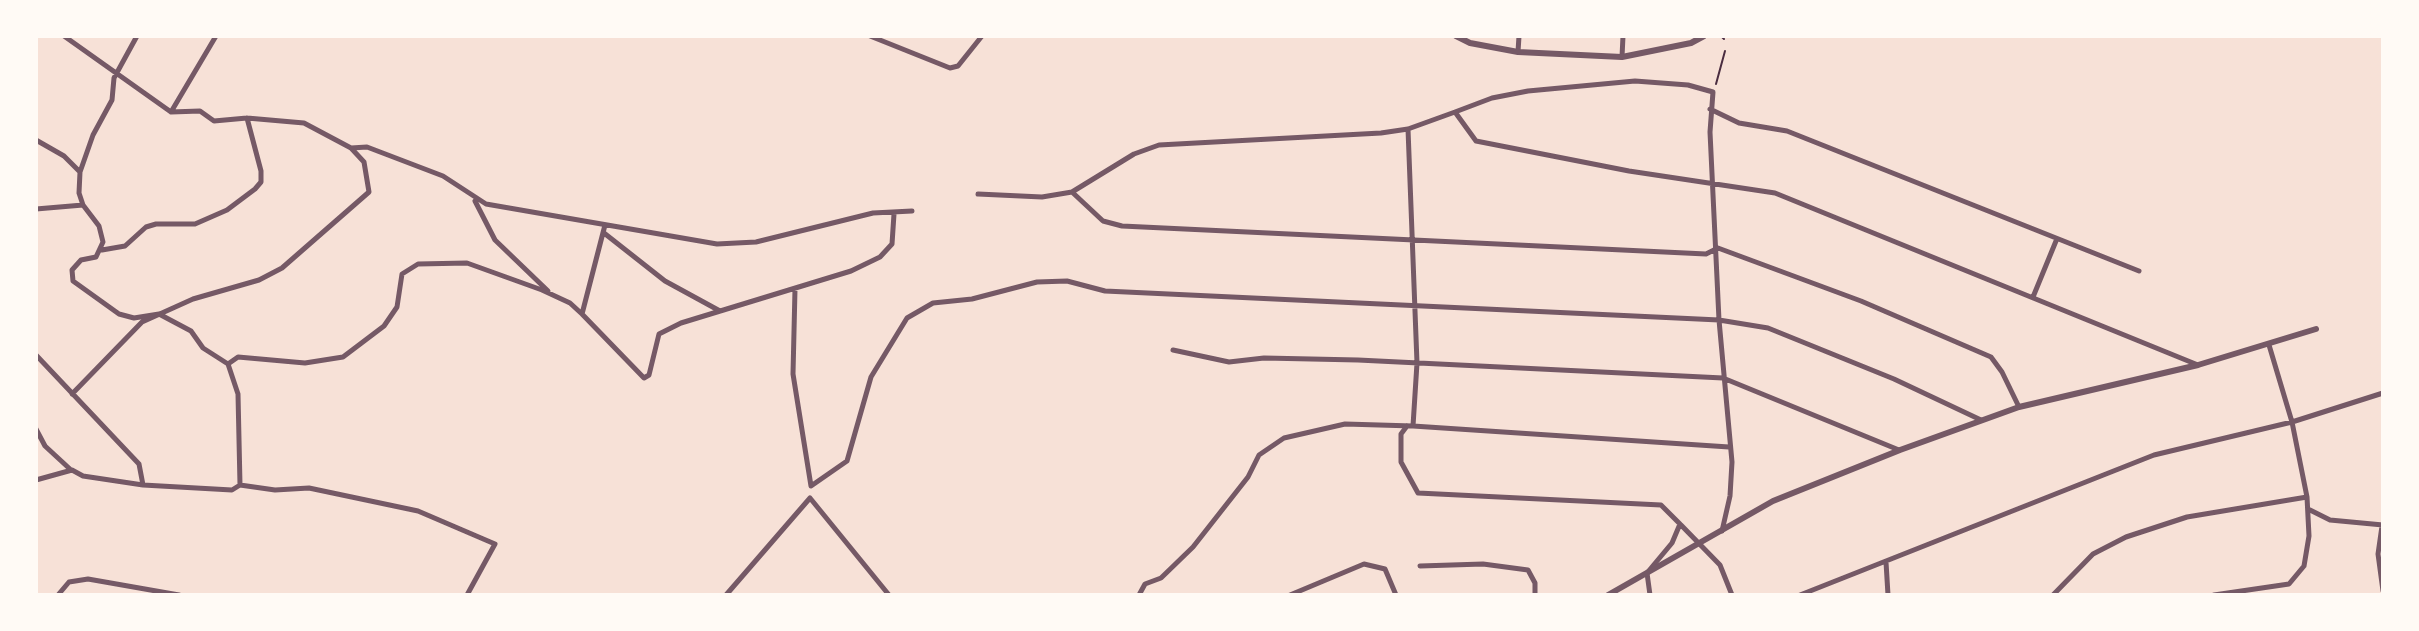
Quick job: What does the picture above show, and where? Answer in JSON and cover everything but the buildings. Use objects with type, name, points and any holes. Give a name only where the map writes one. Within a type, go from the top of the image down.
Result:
[{"type":"street","points":[[64,36],[171,112],[200,111],[214,121],[247,118],[304,123],[351,148],[364,162],[369,192],[282,268],[259,280],[193,299],[142,322],[72,394]]},
{"type":"street","points":[[102,250],[99,226],[83,205],[79,193],[80,172],[93,135],[112,100],[117,71],[137,36]]},
{"type":"street","points":[[171,112],[216,36]]},
{"type":"street","points":[[870,36],[950,68],[958,66],[982,36]]},
{"type":"street","points":[[1456,36],[1470,43],[1518,52],[1622,57],[1691,43],[1704,36]]},
{"type":"street","points":[[1518,52],[1519,36]]},
{"type":"street","points":[[1622,57],[1623,36]]},
{"type":"street","points":[[978,194],[1042,197],[1072,192],[1134,154],[1159,145],[1332,138],[1408,129],[1492,98],[1528,91],[1635,81],[1688,85],[1713,92],[1710,109],[1719,320],[1732,480],[1722,532]]},
{"type":"street","points":[[1710,109],[1739,123],[1787,131],[2056,241],[2139,271]]},
{"type":"street","points":[[1455,112],[1476,141],[1775,193],[2198,365]]},
{"type":"street","points":[[240,485],[238,394],[228,364],[203,348],[191,331],[159,314],[134,318],[119,314],[73,281],[72,270],[81,260],[96,257],[102,250],[125,246],[146,227],[195,224],[227,210],[255,189],[261,182],[261,171],[247,118]]},
{"type":"street","points":[[1408,129],[1417,363],[1410,426],[1401,434],[1401,462],[1418,493],[1653,504],[1670,511],[1720,565],[1732,595]]},
{"type":"street","points":[[36,140],[64,156],[80,172]]},
{"type":"street","points":[[351,148],[367,147],[443,176],[475,200],[717,244],[772,238],[873,213],[912,211]]},
{"type":"street","points":[[1072,192],[1103,221],[1122,226],[1706,254],[1718,248],[1861,301],[1991,357],[2019,407]]},
{"type":"street","points":[[475,200],[495,240],[552,294],[582,314],[644,378],[649,375],[659,334],[721,311],[851,271],[880,257],[892,244],[894,214]]},
{"type":"street","points":[[36,209],[83,205]]},
{"type":"street","points":[[582,314],[605,225]]},
{"type":"street","points":[[604,233],[665,281],[721,311]]},
{"type":"street","points":[[2033,297],[2056,241]]},
{"type":"street","points":[[228,364],[238,357],[305,363],[343,357],[384,326],[397,307],[402,274],[418,264],[467,263],[552,294]]},
{"type":"street","points":[[795,289],[793,374],[811,486],[847,461],[871,377],[907,318],[933,303],[972,299],[1037,282],[1067,281],[1105,291],[1415,303],[1719,320],[1768,328],[1894,379],[1982,421]]},
{"type":"street","points":[[1608,595],[1801,488],[1900,450],[2019,407],[2198,365],[2316,329]]},
{"type":"street","points":[[2214,595],[2289,584],[2304,566],[2309,536],[2307,497],[2292,422],[2269,345]]},
{"type":"street","points":[[1173,350],[1229,362],[1264,358],[1723,378],[1900,450]]},
{"type":"street","points":[[36,355],[139,464],[143,485]]},
{"type":"street","points":[[1800,595],[1814,587],[1886,562],[1969,525],[2154,455],[2292,422],[2383,393]]},
{"type":"street","points":[[1139,595],[1145,584],[1161,578],[1218,519],[1248,477],[1259,455],[1284,438],[1345,424],[1729,447]]},
{"type":"street","points":[[36,429],[45,446],[83,476],[143,485],[232,490],[240,485],[275,490],[309,488],[418,511],[495,544],[467,595]]},
{"type":"street","points":[[36,480],[72,470]]},
{"type":"street","points":[[2053,595],[2093,554],[2126,537],[2187,517],[2307,497]]},
{"type":"street","points":[[726,595],[810,498],[889,595]]},
{"type":"street","points":[[2307,508],[2330,520],[2382,526],[2378,554],[2383,591]]},
{"type":"street","points":[[1650,595],[1647,573],[1672,543],[1680,524]]},
{"type":"street","points":[[1886,562],[1888,595]]},
{"type":"street","points":[[1290,595],[1364,564],[1385,569],[1396,595]]},
{"type":"street","points":[[1420,566],[1483,564],[1528,570],[1535,583],[1535,595]]},
{"type":"street","points":[[58,595],[69,582],[88,579],[179,595]]},
{"type":"street","points":[[1814,587],[1814,595]]},
{"type":"path","points":[[1713,92],[1725,51]]}]
